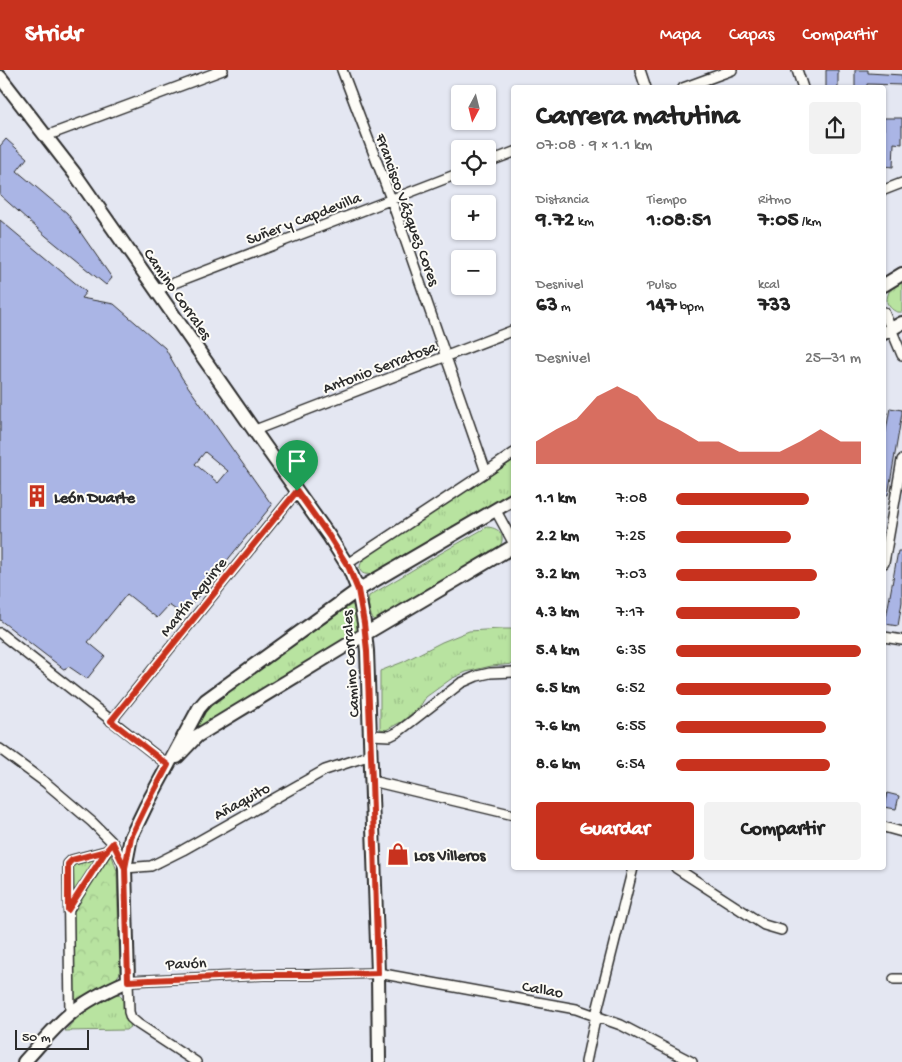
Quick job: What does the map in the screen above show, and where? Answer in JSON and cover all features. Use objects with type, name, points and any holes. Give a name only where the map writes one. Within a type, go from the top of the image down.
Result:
[{"type":"street","points":[[46,136],[223,70]]},
{"type":"street","name":"Francisco Vázquez Cores","points":[[342,70],[391,199],[486,472]]},
{"type":"street","points":[[640,70],[645,85]]},
{"type":"street","points":[[691,85],[732,70]]},
{"type":"street","points":[[797,70],[802,85]]},
{"type":"street","name":"Camino Corrales","points":[[0,78],[75,174],[255,430],[329,536],[347,564],[358,590],[365,634],[371,755],[379,1062]]},
{"type":"street","points":[[496,159],[511,153]]},
{"type":"street","name":"Suñer y Capdevilla","points":[[156,290],[451,176]]},
{"type":"street","points":[[886,189],[902,183]]},
{"type":"street","points":[[886,284],[902,274]]},
{"type":"street","points":[[886,316],[902,355]]},
{"type":"street","name":"Antonio Serratosa","points":[[255,430],[511,331]]},
{"type":"street","points":[[347,564],[511,455]]},
{"type":"street","points":[[886,540],[902,460]]},
{"type":"street","name":"Martín Aguirre","points":[[111,721],[297,491]]},
{"type":"street","points":[[196,1062],[131,1018],[129,1012],[125,868],[131,837],[199,708],[206,700],[358,590],[511,501]]},
{"type":"street","points":[[495,510],[511,539]]},
{"type":"street","points":[[168,765],[197,736],[511,547]]},
{"type":"street","points":[[0,633],[168,765]]},
{"type":"street","points":[[886,637],[902,640]]},
{"type":"street","points":[[370,735],[390,736],[398,732],[461,683],[490,673],[511,672]]},
{"type":"street","points":[[0,749],[92,822],[113,843],[125,868]]},
{"type":"street","name":"Añaquito","points":[[125,868],[151,866],[325,770],[371,755]]},
{"type":"street","points":[[372,781],[511,814]]},
{"type":"street","points":[[886,828],[902,832]]},
{"type":"street","points":[[68,910],[113,843]]},
{"type":"street","points":[[70,1014],[68,864],[72,860],[106,851]]},
{"type":"street","points":[[586,1062],[596,1015],[633,870]]},
{"type":"street","points":[[679,870],[764,925],[780,930]]},
{"type":"street","name":"Pavón","points":[[24,1062],[70,1014],[92,998],[128,981],[264,975],[378,973]]},
{"type":"street","name":"Callao","points":[[378,973],[568,1008],[596,1015],[621,1025],[692,1062]]},
{"type":"green space","points":[[902,282],[902,312],[900,312],[890,307],[887,299],[890,290]]},
{"type":"green space","points":[[511,462],[511,493],[370,574],[363,573],[360,568],[362,561]]},
{"type":"green space","points":[[487,527],[497,530],[502,535],[501,543],[496,551],[374,621],[369,609],[369,596]]},
{"type":"green space","points":[[351,605],[354,605],[361,630],[186,742],[195,723],[216,700]]},
{"type":"green space","points":[[511,629],[511,664],[491,666],[466,672],[451,679],[426,697],[419,708],[401,722],[386,730],[380,729],[380,671],[469,631]]},
{"type":"green space","points":[[103,853],[72,901],[72,868],[74,864]]},
{"type":"green space","points":[[111,855],[117,871],[120,973],[115,980],[79,1000],[73,999],[71,910]]},
{"type":"green space","points":[[117,994],[123,1000],[123,1008],[131,1026],[126,1030],[65,1031],[96,1003]]},
{"type":"building","points":[[826,70],[838,70],[838,85],[826,85]]},
{"type":"building","points":[[855,70],[868,70],[868,73],[902,75],[902,85],[855,85]]},
{"type":"building","points":[[886,118],[902,118],[902,144],[894,143],[893,167],[886,166]]},
{"type":"building","points":[[6,139],[27,158],[17,171],[67,213],[112,278],[106,285],[0,195],[0,146]]},
{"type":"building","points":[[0,220],[86,292],[81,298],[114,304],[165,348],[182,378],[272,505],[183,615],[169,605],[157,618],[127,594],[88,642],[105,656],[87,679],[68,666],[65,670],[0,620]],"holes":[[[205,452],[228,471],[218,483],[195,464]]]},
{"type":"building","points":[[890,408],[902,410],[888,495],[886,494],[886,431]]},
{"type":"building","points":[[898,551],[902,551],[902,602],[898,626],[886,624]]},
{"type":"building","points":[[887,793],[899,796],[896,809],[886,807]]},
{"type":"place","name":"León Duarte","points":[[37,496]]},
{"type":"place","name":"Los Villeros","points":[[398,854]]},
{"type":"route","points":[[297,491],[111,721],[168,765],[131,837],[125,868],[113,843],[68,910],[68,864],[72,860],[106,851],[113,843],[125,868],[128,981],[264,975],[378,973],[367,651],[364,623],[358,590],[349,568],[297,491]]}]
